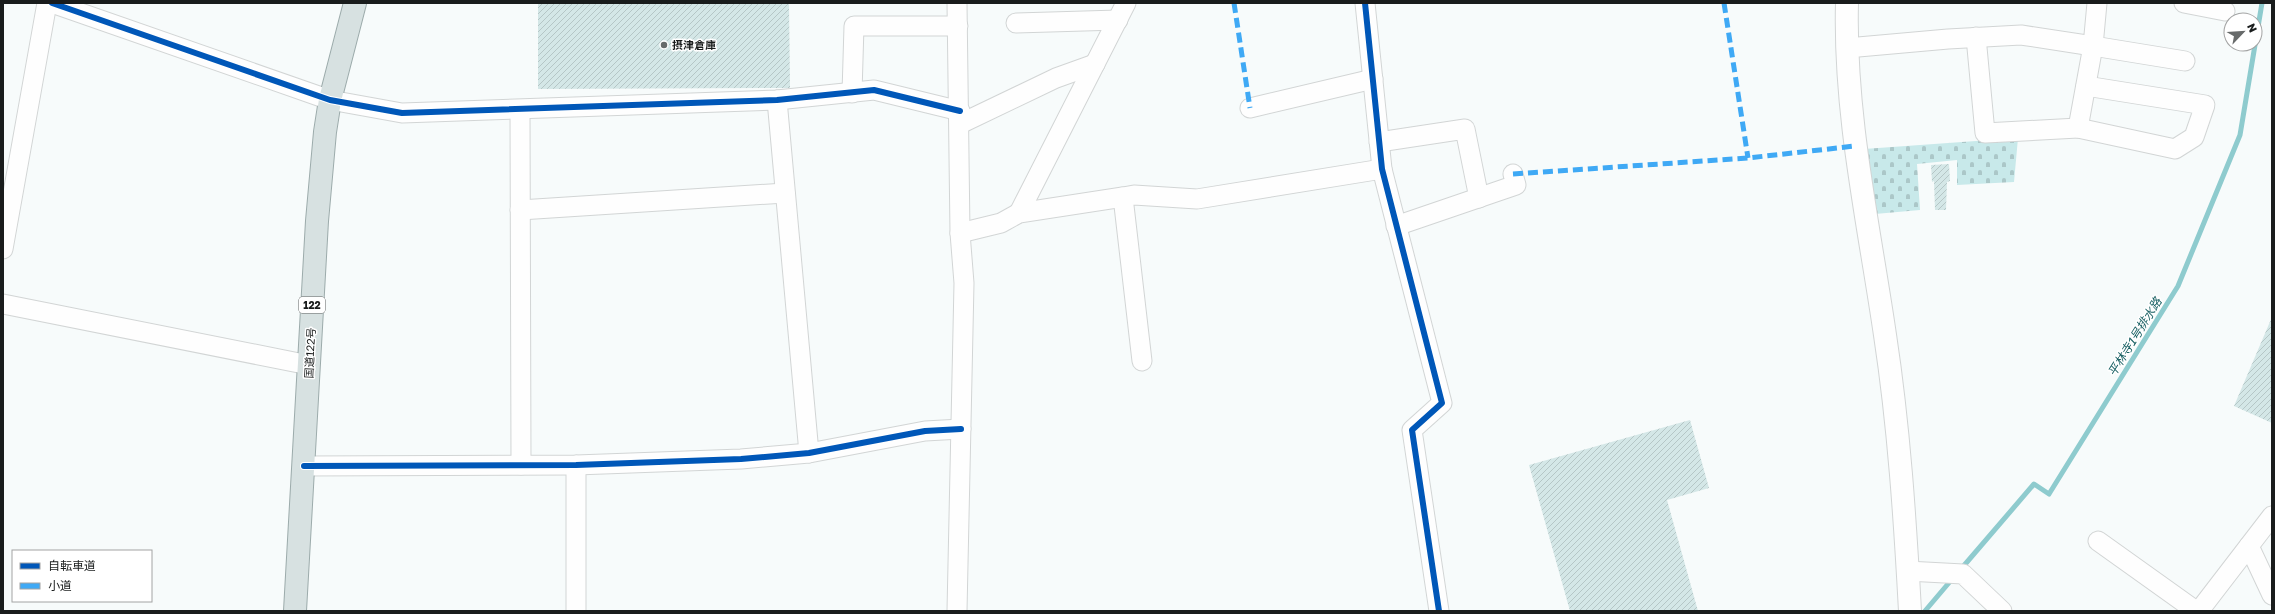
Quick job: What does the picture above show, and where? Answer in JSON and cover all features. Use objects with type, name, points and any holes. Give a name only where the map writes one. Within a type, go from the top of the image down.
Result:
[{"type":"highway","name":"国道122号","points":[[295,611],[317,221],[330,100],[355,3]]},
{"type":"street","points":[[3,250],[47,3]]},
{"type":"street","points":[[52,3],[330,100],[402,113],[777,100],[874,90],[960,117],[1056,78],[1095,64]]},
{"type":"street","points":[[957,3],[960,117],[960,233],[964,283],[957,611]]},
{"type":"street","points":[[1019,213],[1126,3]]},
{"type":"street","points":[[1365,3],[1382,169],[1442,403],[1412,430],[1439,611]]},
{"type":"street","points":[[1847,3],[1847,48],[1852,125],[1898,430],[1910,611]]},
{"type":"street","points":[[2078,128],[2093,46],[2097,3]]},
{"type":"street","points":[[2184,3],[2225,11]]},
{"type":"street","points":[[1016,23],[1118,20]]},
{"type":"street","points":[[852,92],[854,26],[958,26]]},
{"type":"street","points":[[1847,48],[1976,37],[2021,35],[2185,61]]},
{"type":"street","points":[[1976,37],[1985,133],[2078,128],[2175,149],[2194,137],[2205,105],[2086,86]]},
{"type":"street","points":[[1250,108],[1373,79]]},
{"type":"street","points":[[777,100],[784,193],[809,453]]},
{"type":"street","points":[[520,110],[521,465]]},
{"type":"street","points":[[1379,142],[1465,129],[1479,198]]},
{"type":"street","points":[[960,233],[1001,223],[1019,213],[1134,195],[1196,199],[1382,169]]},
{"type":"street","points":[[1396,226],[1516,185],[1513,174]]},
{"type":"street","points":[[520,210],[784,193]]},
{"type":"street","points":[[1123,197],[1142,361]]},
{"type":"street","points":[[3,304],[309,365]]},
{"type":"street","points":[[304,466],[576,466],[742,459],[809,453],[925,431],[961,429]]},
{"type":"street","points":[[576,466],[576,611]]},
{"type":"street","points":[[2098,541],[2198,611],[2272,516]]},
{"type":"street","points":[[2250,546],[2272,595]]},
{"type":"street","points":[[1907,571],[1963,574],[2002,611]]},
{"type":"green space","points":[[2018,138],[2014,182],[1957,185],[1957,160],[1917,164],[1920,210],[1875,214],[1864,149]]},
{"type":"building","name":"摂津倉庫","points":[[538,3],[789,3],[790,88],[538,89]]},
{"type":"building","points":[[1949,164],[1950,181],[1947,182],[1946,210],[1935,210],[1934,181],[1932,182],[1931,165]]},
{"type":"building","points":[[2272,317],[2272,423],[2234,406]]},
{"type":"building","points":[[1690,420],[1709,488],[1667,500],[1698,611],[1570,611],[1529,465]]},
{"type":"waterway","name":"平林寺1号排水路","points":[[1961,569],[2034,484],[2049,494],[2178,286],[2240,135],[2262,3]]},
{"type":"waterway","name":"平林寺1号排水路","points":[[1925,611],[1953,578]]},
{"type":"marked path","points":[[1234,3],[1250,108]]},
{"type":"marked path","points":[[1724,3],[1748,158]]},
{"type":"marked path","points":[[1513,174],[1748,158],[1855,146]]},
{"type":"cycle path","points":[[52,3],[330,100],[402,113],[777,100],[874,90],[960,111]]},
{"type":"cycle path","points":[[1365,3],[1382,169],[1442,403],[1412,430],[1439,611]]},
{"type":"cycle path","points":[[304,466],[576,465],[741,459],[809,453],[925,431],[961,429]]},
{"type":"place","name":"摂津倉庫","points":[[664,45]]}]
